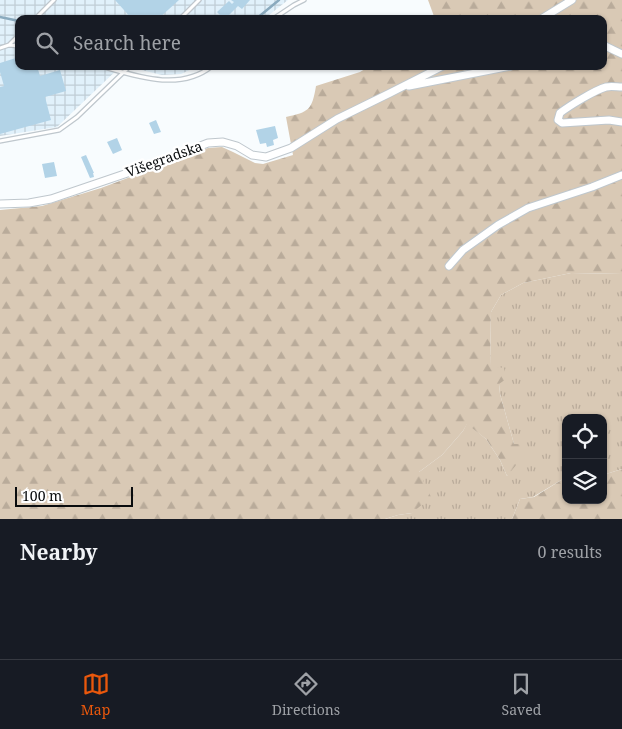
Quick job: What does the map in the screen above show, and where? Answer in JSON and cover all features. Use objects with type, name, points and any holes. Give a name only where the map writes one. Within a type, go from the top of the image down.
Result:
[{"type":"street","points":[[548,15],[572,0]]},
{"type":"street","points":[[607,47],[622,54]]},
{"type":"street","points":[[402,87],[435,70]]},
{"type":"street","points":[[402,87],[491,70]]},
{"type":"street","name":"Višegradska","points":[[0,204],[29,203],[51,199],[151,165],[208,143],[223,142],[236,146],[252,155],[266,157],[292,148],[337,119],[402,87]]},
{"type":"street","points":[[622,87],[606,87],[569,106],[558,116],[558,120],[562,123],[609,120],[622,122]]},
{"type":"street","points":[[449,266],[463,250],[498,225],[528,208],[622,176]]},
{"type":"lane","points":[[39,15],[54,0]]},
{"type":"lane","points":[[184,15],[200,0]]},
{"type":"lane","points":[[279,15],[304,0]]},
{"type":"lane","points":[[9,45],[15,39]]},
{"type":"lane","points":[[0,48],[9,45],[15,46]]},
{"type":"lane","points":[[114,70],[129,75],[172,81],[188,79],[205,70]]},
{"type":"lane","points":[[0,141],[59,130],[77,116],[126,70]]},
{"type":"shaded area","points":[[0,0],[288,0],[269,15],[15,15],[15,70],[117,70],[57,127],[0,136]]},
{"type":"shaded area","points":[[141,70],[190,70],[181,74],[162,75]]},
{"type":"green space","points":[[428,0],[622,0],[622,274],[571,273],[523,283],[501,295],[491,312],[490,366],[504,368],[506,379],[499,384],[500,394],[514,444],[524,444],[528,451],[507,476],[500,460],[486,439],[467,424],[442,455],[419,472],[431,497],[412,513],[385,519],[0,519],[0,210],[42,206],[101,188],[208,148],[222,147],[255,163],[263,164],[293,155],[286,117],[308,109],[313,100],[316,86],[363,70],[607,70],[607,15],[434,15]]},
{"type":"green space","points":[[571,273],[622,274],[622,469],[607,474],[607,414],[562,414],[562,480],[533,497],[520,499],[512,519],[385,519],[412,513],[419,472],[442,455],[463,431],[467,423],[486,439],[500,460],[507,476],[524,444],[514,444],[499,384],[490,366],[491,312],[501,295],[523,283]]},
{"type":"green space","points":[[622,469],[622,519],[512,519],[520,499],[534,497],[562,480],[562,504],[607,504],[607,474]]},
{"type":"building","points":[[115,0],[179,0],[162,15],[128,15]]},
{"type":"building","points":[[231,0],[250,0],[242,9],[238,6],[229,15],[220,15],[217,12],[229,1],[232,4],[234,2]]},
{"type":"building","points":[[15,58],[15,70],[38,70],[40,76],[60,70],[66,91],[45,97],[51,120],[0,134],[0,87],[4,86],[0,72],[0,63]]},
{"type":"building","points":[[156,120],[161,132],[154,134],[149,123]]},
{"type":"building","points":[[275,126],[278,138],[273,140],[274,145],[267,147],[266,143],[260,144],[256,130]]},
{"type":"building","points":[[117,138],[122,150],[113,154],[107,142]]},
{"type":"building","points":[[86,155],[94,177],[90,178],[81,157]]},
{"type":"building","points":[[54,162],[57,176],[45,178],[42,164]]},
{"type":"waterway","points":[[261,15],[279,0]]},
{"type":"waterway","points":[[0,17],[15,20]]}]
